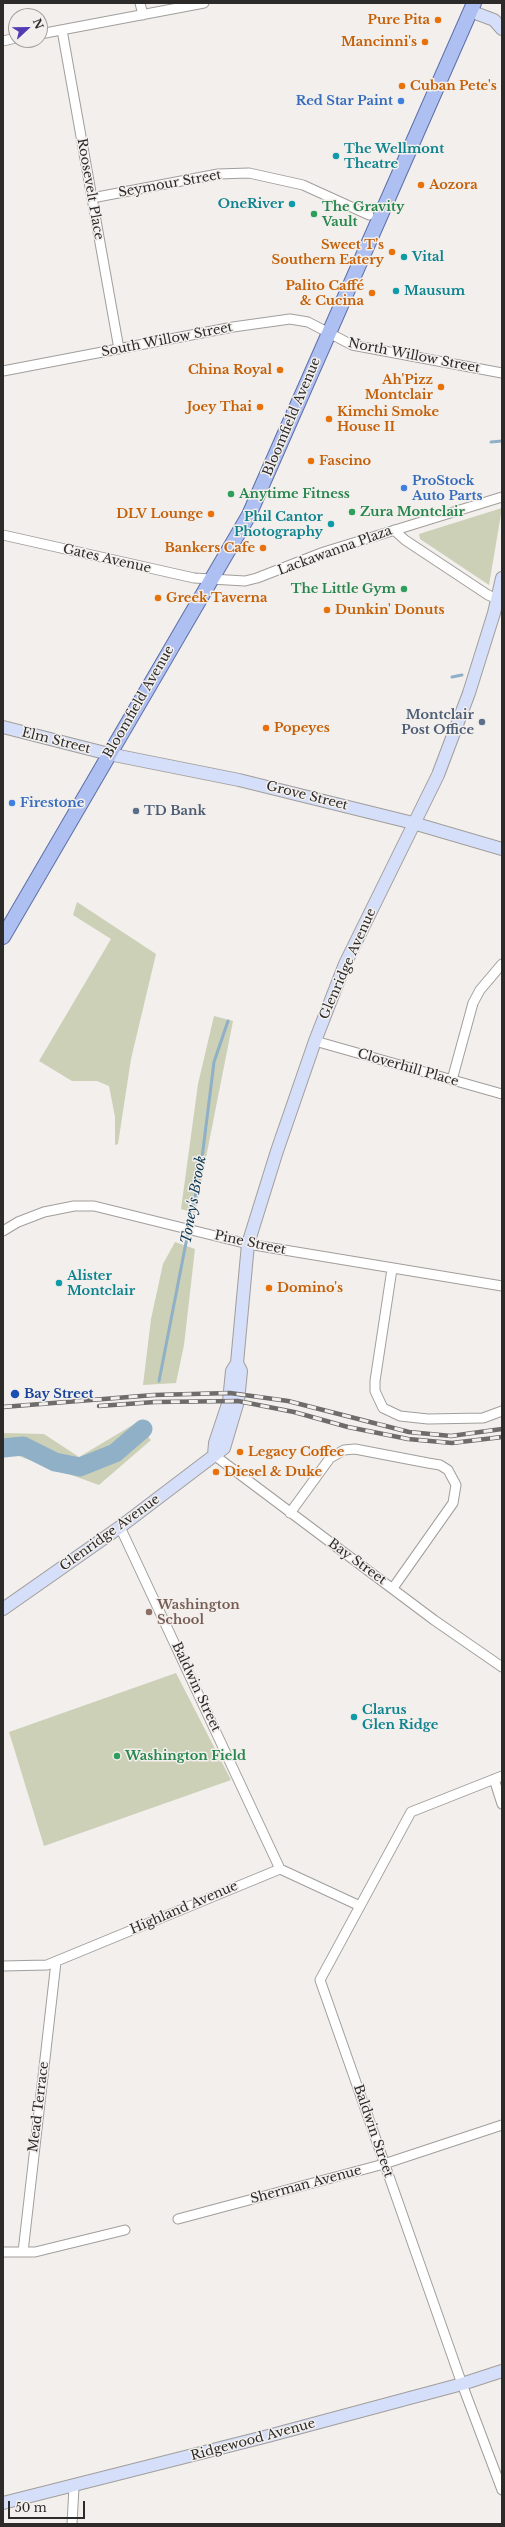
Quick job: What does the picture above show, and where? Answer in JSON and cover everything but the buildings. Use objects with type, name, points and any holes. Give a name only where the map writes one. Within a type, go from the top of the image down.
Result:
[{"type":"main road","name":"Bloomfield Avenue","points":[[3,938],[212,578],[262,487],[472,7]]},
{"type":"street","points":[[140,3],[142,15]]},
{"type":"street","points":[[48,33],[204,3]]},
{"type":"street","points":[[472,7],[494,20],[502,29]]},
{"type":"street","name":"Roosevelt Place","points":[[62,30],[119,349]]},
{"type":"street","name":"Seymour Street","points":[[92,198],[218,174],[248,173],[303,186],[369,215]]},
{"type":"street","name":"South Willow Street","points":[[3,371],[281,319],[302,320],[329,332]]},
{"type":"street","name":"North Willow Street","points":[[329,332],[352,345],[502,373]]},
{"type":"street","name":"Lackawanna Plaza","points":[[212,578],[245,581],[257,578],[324,552],[502,497]]},
{"type":"street","points":[[394,530],[405,540],[500,601]]},
{"type":"street","name":"Gates Avenue","points":[[3,535],[194,578],[212,578]]},
{"type":"street","name":"Glenridge Avenue","points":[[3,1608],[120,1527],[214,1455],[215,1443],[228,1401],[232,1371],[237,1363],[248,1244],[315,1041],[345,964],[413,823],[438,775],[469,693],[500,601],[502,578]]},
{"type":"street","name":"Elm Street","points":[[3,727],[109,754]]},
{"type":"street","name":"Grove Street","points":[[109,754],[239,780],[413,823],[502,848]]},
{"type":"street","points":[[452,1080],[473,1003],[480,990],[502,964]]},
{"type":"street","name":"Cloverhill Place","points":[[315,1041],[502,1094]]},
{"type":"street","name":"Pine Street","points":[[3,1231],[44,1212],[84,1206],[115,1210],[248,1244],[502,1286]]},
{"type":"street","points":[[392,1269],[381,1334],[375,1391],[383,1408],[400,1416],[428,1419],[483,1418],[502,1411]]},
{"type":"street","points":[[290,1513],[330,1458],[344,1450],[355,1450],[440,1465],[452,1477],[455,1495],[450,1509],[393,1588]]},
{"type":"street","name":"Bay Street","points":[[214,1455],[434,1620],[502,1667]]},
{"type":"street","name":"Baldwin Street","points":[[120,1527],[280,1869]]},
{"type":"street","points":[[498,1778],[502,1804]]},
{"type":"street","name":"Baldwin Street","points":[[498,1778],[411,1812],[320,1980],[462,2384],[502,2490]]},
{"type":"street","points":[[280,1869],[301,1877],[360,1906]]},
{"type":"street","name":"Highland Avenue","points":[[3,1966],[47,1965],[56,1962],[280,1869]]},
{"type":"street","name":"Mead Terrace","points":[[23,2252],[56,1962]]},
{"type":"street","name":"Sherman Avenue","points":[[178,2219],[384,2164],[502,2125]]},
{"type":"street","points":[[3,2252],[42,2250],[125,2230]]},
{"type":"street","name":"Ridgewood Avenue","points":[[8,2502],[69,2488],[462,2384],[502,2371]]},
{"type":"street","points":[[69,2488],[72,2524]]},
{"type":"green space","points":[[502,508],[489,585],[420,539],[419,534]]},
{"type":"green space","points":[[77,902],[156,954],[131,1059],[118,1144],[115,1145],[115,1117],[109,1086],[97,1081],[72,1081],[39,1061],[111,939],[73,915]]},
{"type":"green space","points":[[214,1016],[233,1021],[195,1213],[181,1209],[198,1084]]},
{"type":"green space","points":[[175,1242],[195,1249],[184,1345],[176,1383],[143,1385],[151,1319],[163,1264]]},
{"type":"green space","points":[[136,1423],[151,1440],[99,1485],[13,1454],[3,1458],[3,1433],[44,1434],[79,1457]]},
{"type":"green space","name":"Washington Field","points":[[176,1673],[231,1780],[44,1846],[9,1732]]},
{"type":"waterway","points":[[491,442],[502,441]]},
{"type":"waterway","name":"Toney's Brook","points":[[452,677],[462,675]]},
{"type":"waterway","name":"Toney's Brook","points":[[159,1381],[201,1166],[214,1062],[228,1021]]},
{"type":"waterway","name":"Toney's Brook","points":[[3,1448],[23,1446],[55,1462],[80,1467],[115,1453],[143,1429]]},
{"type":"railway","points":[[3,1407],[154,1395],[230,1393],[288,1401],[409,1432],[451,1436],[502,1429]]},
{"type":"railway","points":[[99,1406],[155,1402],[238,1401],[294,1412],[348,1427],[408,1439],[452,1443],[502,1437]]},
{"type":"place","name":"Pure Pita","points":[[438,20]]},
{"type":"place","name":"Mancinni's","points":[[425,42]]},
{"type":"place","name":"Cuban Pete's","points":[[402,86]]},
{"type":"place","name":"Red Star Paint","points":[[401,101]]},
{"type":"place","name":"The Wellmont Theatre","points":[[336,156]]},
{"type":"place","name":"Aozora","points":[[421,185]]},
{"type":"place","name":"OneRiver","points":[[292,204]]},
{"type":"place","name":"The Gravity Vault","points":[[314,214]]},
{"type":"place","name":"Sweet T’s Southern Eatery","points":[[392,252]]},
{"type":"place","name":"Vital","points":[[404,257]]},
{"type":"place","name":"Mausum","points":[[396,291]]},
{"type":"place","name":"Palito Caffé & Cucina","points":[[372,293]]},
{"type":"place","name":"China Royal","points":[[280,370]]},
{"type":"place","name":"Ah'Pizz Montclair","points":[[441,387]]},
{"type":"place","name":"Joey Thai","points":[[260,407]]},
{"type":"place","name":"Kimchi Smoke House II","points":[[329,419]]},
{"type":"place","name":"Fascino","points":[[311,461]]},
{"type":"place","name":"ProStock Auto Parts","points":[[404,488]]},
{"type":"place","name":"Anytime Fitness","points":[[231,494]]},
{"type":"place","name":"Zura Montclair","points":[[352,512]]},
{"type":"place","name":"DLV Lounge","points":[[211,514]]},
{"type":"place","name":"Phil Cantor Photography","points":[[331,524]]},
{"type":"place","name":"Bankers Cafe","points":[[263,548]]},
{"type":"place","name":"The Little Gym","points":[[404,589]]},
{"type":"place","name":"Greek Taverna","points":[[158,598]]},
{"type":"place","name":"Dunkin' Donuts","points":[[327,610]]},
{"type":"place","name":"Montclair Post Office","points":[[482,722]]},
{"type":"place","name":"Popeyes","points":[[266,728]]},
{"type":"place","name":"Firestone","points":[[12,803]]},
{"type":"place","name":"TD Bank","points":[[136,811]]},
{"type":"place","name":"Alister Montclair","points":[[59,1283]]},
{"type":"place","name":"Domino's","points":[[269,1288]]},
{"type":"place","name":"Bay Street","points":[[15,1394]]},
{"type":"place","name":"Legacy Coffee","points":[[240,1452]]},
{"type":"place","name":"Diesel & Duke","points":[[216,1472]]},
{"type":"place","name":"Washington School","points":[[149,1612]]},
{"type":"place","name":"Clarus Glen Ridge","points":[[354,1717]]},
{"type":"place","name":"Washington Field","points":[[117,1756]]}]
